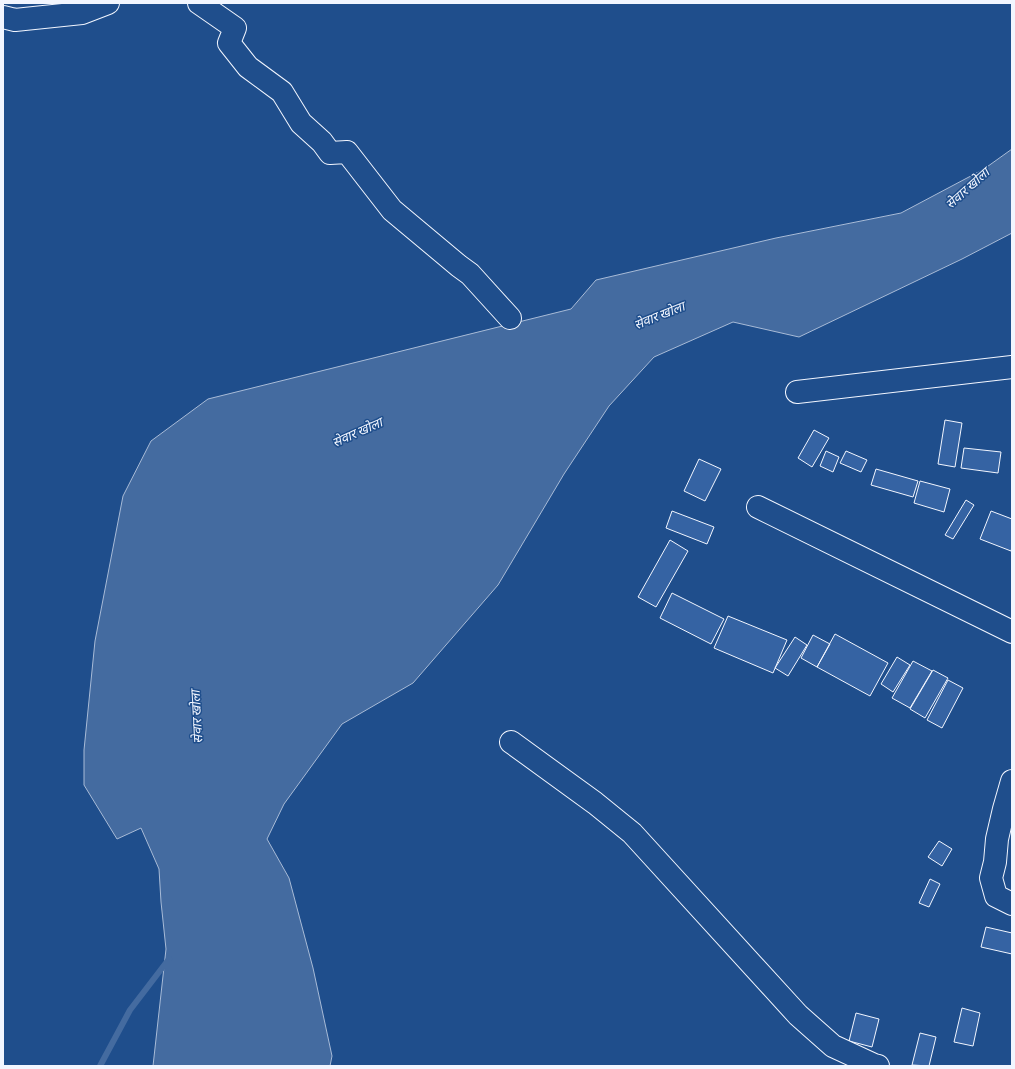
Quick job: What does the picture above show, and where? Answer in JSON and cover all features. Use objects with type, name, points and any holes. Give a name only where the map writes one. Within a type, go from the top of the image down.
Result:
[{"type":"street","points":[[3,17],[15,20],[82,13],[108,3]]},
{"type":"street","points":[[199,3],[235,28],[230,43],[248,67],[282,92],[301,123],[322,142],[330,153],[347,152],[392,210],[470,274],[510,318]]},
{"type":"street","points":[[797,392],[1012,367]]},
{"type":"street","points":[[758,507],[1012,632]]},
{"type":"street","points":[[511,742],[595,803],[632,833],[798,1014],[833,1046],[878,1066]]},
{"type":"street","points":[[1012,781],[997,839],[995,862],[991,878],[996,896],[1012,904]]},
{"type":"water","points":[[1012,149],[1012,233],[962,259],[799,337],[733,322],[654,357],[609,406],[564,474],[498,585],[413,683],[342,724],[284,804],[267,839],[289,878],[313,968],[332,1056],[330,1066],[153,1066],[166,949],[159,869],[141,828],[117,839],[84,785],[84,750],[95,641],[123,496],[151,441],[208,399],[571,309],[596,280],[776,238],[901,213],[984,169]]},
{"type":"building","points":[[945,420],[962,423],[955,467],[938,464]]},
{"type":"building","points":[[814,430],[829,438],[812,467],[798,458]]},
{"type":"building","points":[[964,448],[1001,452],[998,473],[961,468]]},
{"type":"building","points":[[826,451],[839,457],[833,472],[820,466]]},
{"type":"building","points":[[846,451],[867,460],[861,472],[840,463]]},
{"type":"building","points":[[699,459],[721,469],[705,501],[684,491]]},
{"type":"building","points":[[876,469],[918,481],[913,497],[871,485]]},
{"type":"building","points":[[920,481],[950,489],[944,512],[914,503]]},
{"type":"building","points":[[966,500],[974,505],[953,539],[945,535]]},
{"type":"building","points":[[672,511],[714,527],[707,544],[666,528]]},
{"type":"building","points":[[991,511],[1012,519],[1011,551],[980,539]]},
{"type":"building","points":[[670,540],[688,551],[656,607],[638,597]]},
{"type":"building","points":[[672,593],[724,619],[711,644],[660,618]]},
{"type":"building","points":[[728,616],[787,640],[773,673],[714,648]]},
{"type":"building","points":[[835,634],[888,663],[870,696],[817,667]]},
{"type":"building","points":[[813,635],[830,644],[817,667],[801,658]]},
{"type":"building","points":[[795,637],[807,645],[788,676],[775,668]]},
{"type":"building","points":[[897,657],[910,665],[893,692],[881,684]]},
{"type":"building","points":[[913,661],[932,671],[910,708],[892,698]]},
{"type":"building","points":[[933,670],[948,678],[925,718],[910,709]]},
{"type":"building","points":[[948,680],[963,688],[942,728],[927,720]]},
{"type":"building","points":[[939,841],[952,849],[942,866],[928,857]]},
{"type":"building","points":[[930,879],[940,884],[929,907],[919,903]]},
{"type":"building","points":[[986,927],[1012,933],[1012,954],[981,947]]},
{"type":"building","points":[[962,1008],[980,1013],[973,1046],[954,1042]]},
{"type":"building","points":[[856,1013],[879,1019],[872,1047],[849,1041]]},
{"type":"building","points":[[920,1033],[936,1037],[929,1066],[912,1065]]},
{"type":"waterway","name":"सेवार खोला","points":[[100,1066],[130,1010],[169,959]]}]
